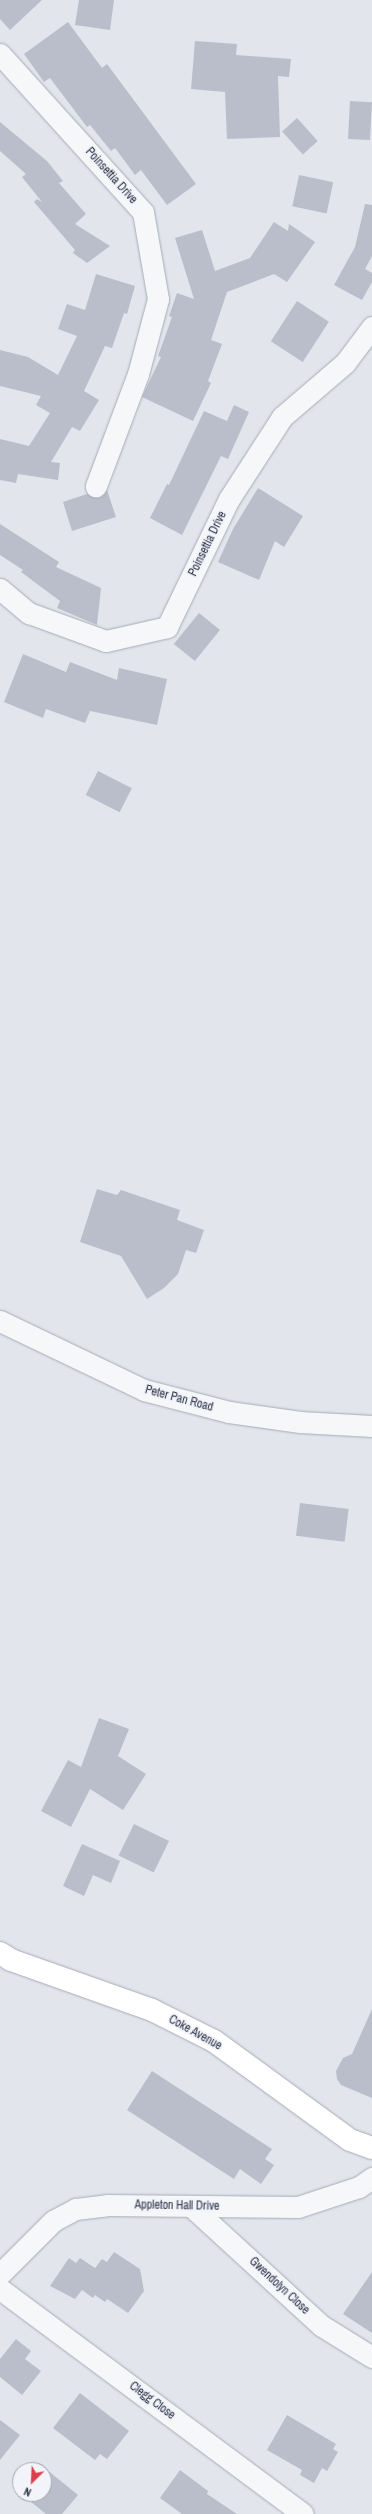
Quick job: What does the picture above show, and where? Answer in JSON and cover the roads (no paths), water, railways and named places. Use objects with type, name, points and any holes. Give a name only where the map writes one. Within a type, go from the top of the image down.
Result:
[{"type":"street","name":"Poinsettia Drive","points":[[0,54],[144,212],[158,299],[138,374],[96,486]]},
{"type":"street","name":"Poinsettia Drive","points":[[0,589],[29,613],[106,641],[167,628],[229,499],[282,417],[345,363],[372,327]]},
{"type":"street","name":"Peter Pan Road","points":[[0,1321],[144,1390],[229,1412],[300,1422],[372,1426]]},
{"type":"street","name":"Coke Avenue","points":[[0,1953],[11,1960],[152,2010],[214,2041],[350,2140],[372,2148]]},
{"type":"street","name":"Appleton Hall Drive","points":[[0,2274],[53,2221],[76,2209],[107,2205],[298,2207],[359,2187],[372,2178]]},
{"type":"street","name":"Gwendolyn Close","points":[[192,2207],[322,2326],[372,2357]]},
{"type":"street","name":"Clegg Close","points":[[0,2289],[303,2514]]}]
